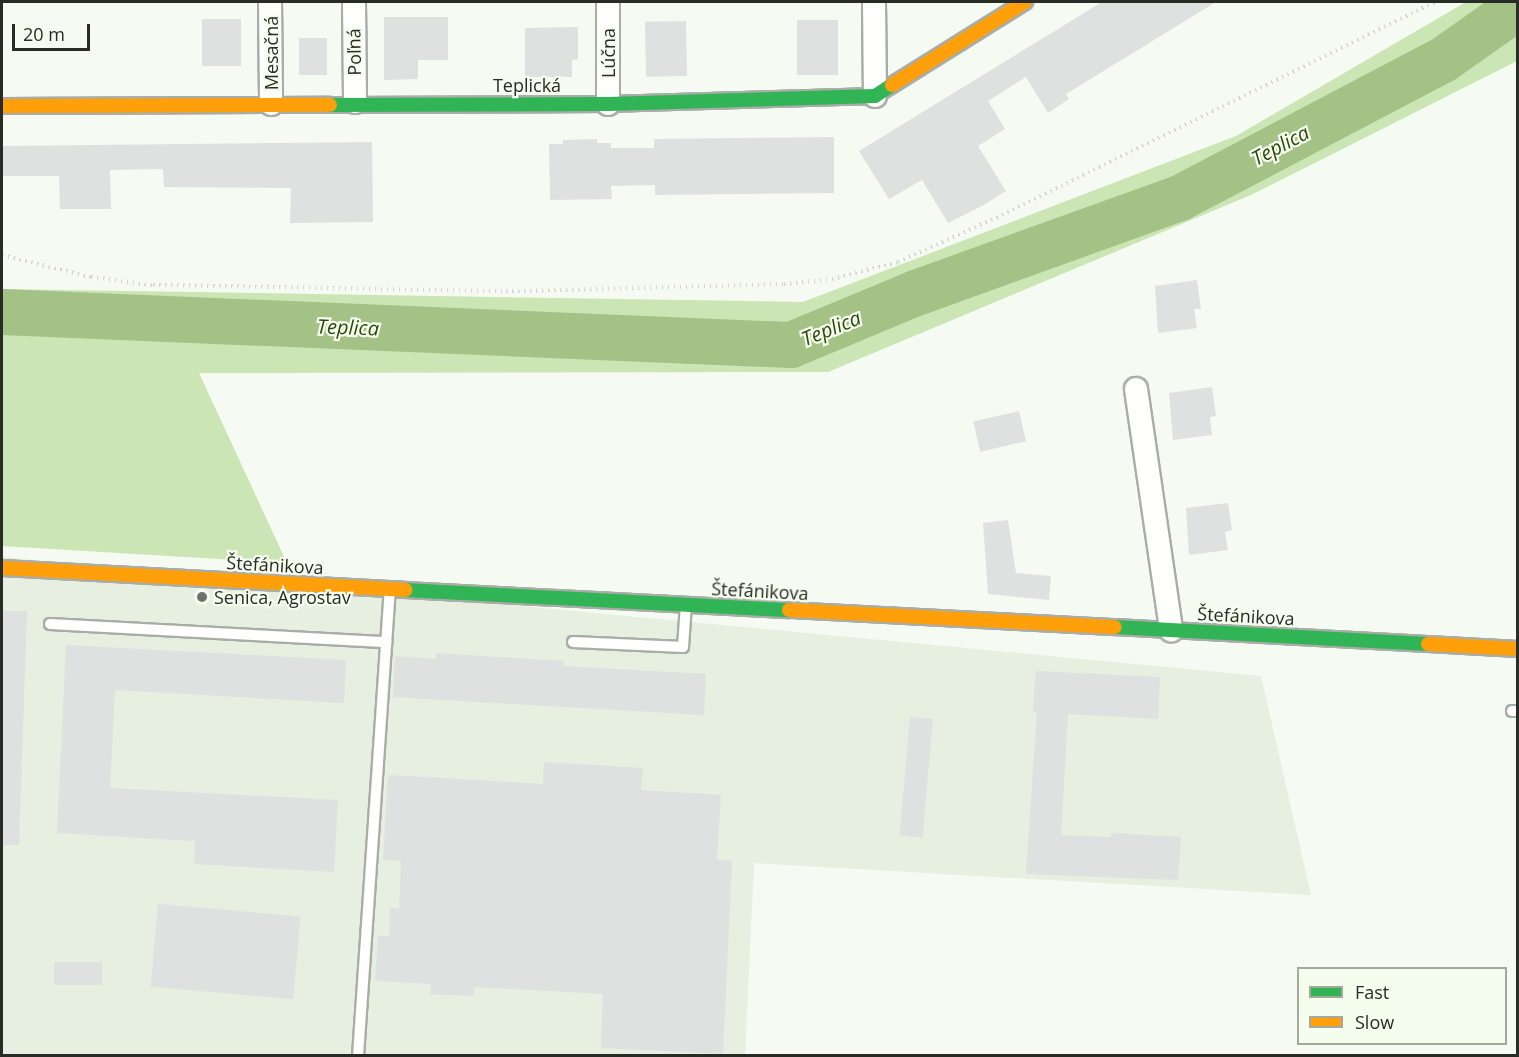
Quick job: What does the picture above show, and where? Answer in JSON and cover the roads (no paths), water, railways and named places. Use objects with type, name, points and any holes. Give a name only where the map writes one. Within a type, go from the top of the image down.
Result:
[{"type":"street","name":"Mesačná","points":[[270,2],[271,104]]},
{"type":"street","name":"Poľná","points":[[354,2],[355,102]]},
{"type":"street","name":"Lúčna","points":[[608,2],[608,104]]},
{"type":"street","points":[[874,2],[875,96]]},
{"type":"street","points":[[875,96],[1025,2]]},
{"type":"street","name":"Teplická","points":[[2,106],[355,102],[608,104],[875,96]]},
{"type":"street","points":[[1136,389],[1171,630]]},
{"type":"street","name":"Štefánikova","points":[[2,568],[1518,649]]},
{"type":"lane","points":[[358,1056],[390,589]]},
{"type":"lane","points":[[573,642],[683,647],[686,605]]},
{"type":"lane","points":[[50,624],[387,642]]},
{"type":"waterway","name":"Teplica","points":[[2,312],[791,345],[916,293],[1180,198],[1443,60],[1518,7]]},
{"type":"place","name":"Senica, Agrostav","points":[[202,597]]}]
